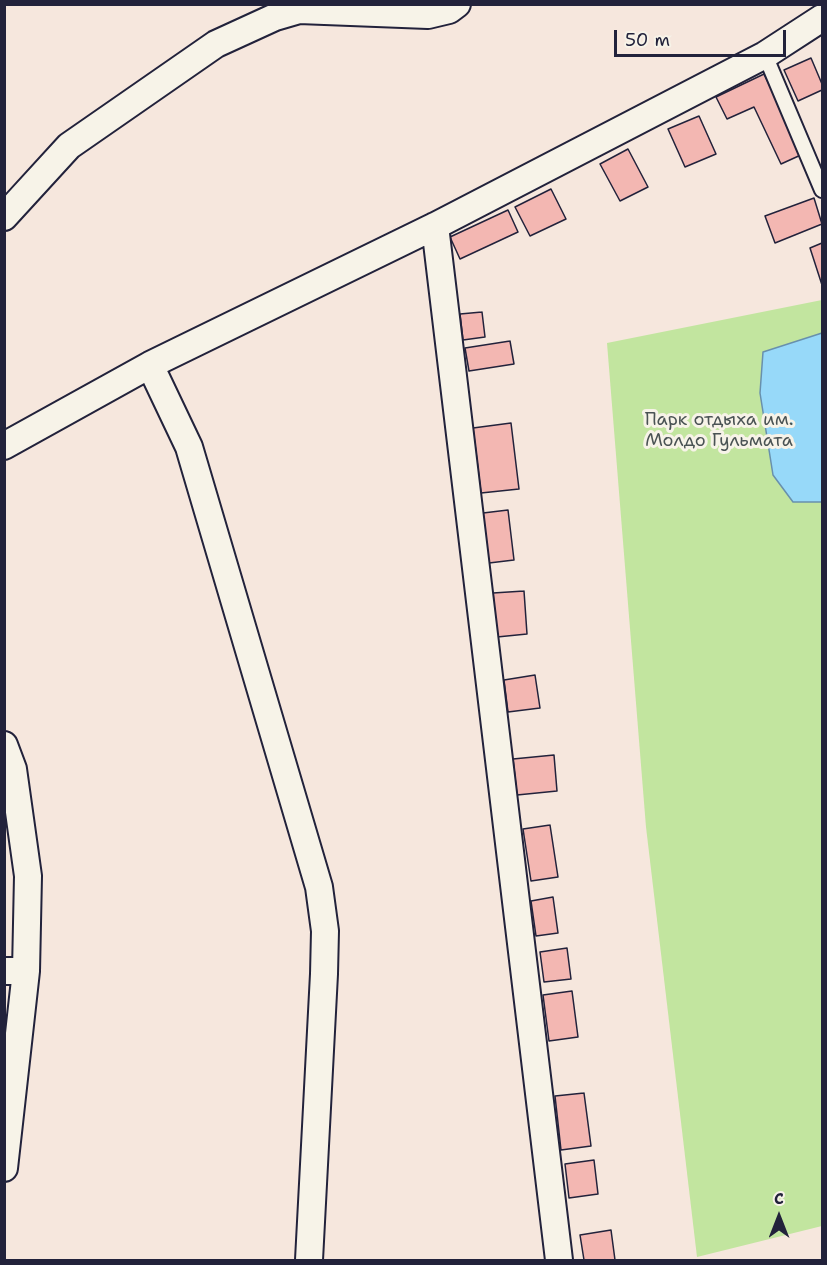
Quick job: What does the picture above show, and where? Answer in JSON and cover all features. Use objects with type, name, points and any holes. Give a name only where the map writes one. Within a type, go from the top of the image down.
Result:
[{"type":"street","points":[[4,217],[69,146],[216,44],[275,17],[299,10],[428,15],[449,10],[457,4]]},
{"type":"street","points":[[4,446],[150,365],[435,226],[765,55],[822,18]]},
{"type":"street","points":[[435,226],[559,1260]]},
{"type":"street","points":[[150,365],[189,447],[319,887],[325,931],[324,974],[309,1260]]},
{"type":"street","points":[[4,745],[13,769],[28,876],[15,971],[4,1168]]},
{"type":"lane","points":[[765,55],[822,190]]},
{"type":"green space","name":"Парк отдыха им. Молдо Гульмата","points":[[822,300],[822,1226],[697,1257],[646,827],[607,343]]},
{"type":"water","points":[[822,333],[822,502],[793,502],[773,475],[760,393],[763,352]]},
{"type":"building","points":[[811,58],[822,84],[822,90],[798,101],[784,70]]},
{"type":"building","points":[[764,74],[803,154],[781,164],[754,107],[727,119],[716,97]]},
{"type":"building","points":[[699,116],[716,154],[685,167],[668,129]]},
{"type":"building","points":[[628,149],[648,187],[620,201],[600,164]]},
{"type":"building","points":[[551,189],[566,219],[530,236],[515,207]]},
{"type":"building","points":[[814,198],[822,224],[775,243],[765,216]]},
{"type":"building","points":[[508,210],[518,232],[460,259],[450,237]]},
{"type":"building","points":[[822,243],[822,285],[810,248]]},
{"type":"building","points":[[482,312],[485,337],[463,340],[460,314]]},
{"type":"building","points":[[510,341],[514,364],[469,371],[465,348]]},
{"type":"building","points":[[511,423],[519,489],[481,493],[473,428]]},
{"type":"building","points":[[508,510],[514,560],[489,563],[483,513]]},
{"type":"building","points":[[524,591],[527,634],[497,637],[493,593]]},
{"type":"building","points":[[535,675],[540,708],[508,712],[504,680]]},
{"type":"building","points":[[554,755],[557,791],[517,795],[513,759]]},
{"type":"building","points":[[550,825],[558,877],[531,881],[523,829]]},
{"type":"building","points":[[553,897],[558,933],[536,936],[531,901]]},
{"type":"building","points":[[567,948],[571,979],[544,982],[540,952]]},
{"type":"building","points":[[572,991],[578,1037],[549,1041],[543,995]]},
{"type":"building","points":[[584,1093],[591,1146],[561,1150],[555,1096]]},
{"type":"building","points":[[594,1160],[598,1194],[569,1198],[565,1164]]},
{"type":"building","points":[[611,1230],[615,1260],[584,1260],[580,1235]]}]
